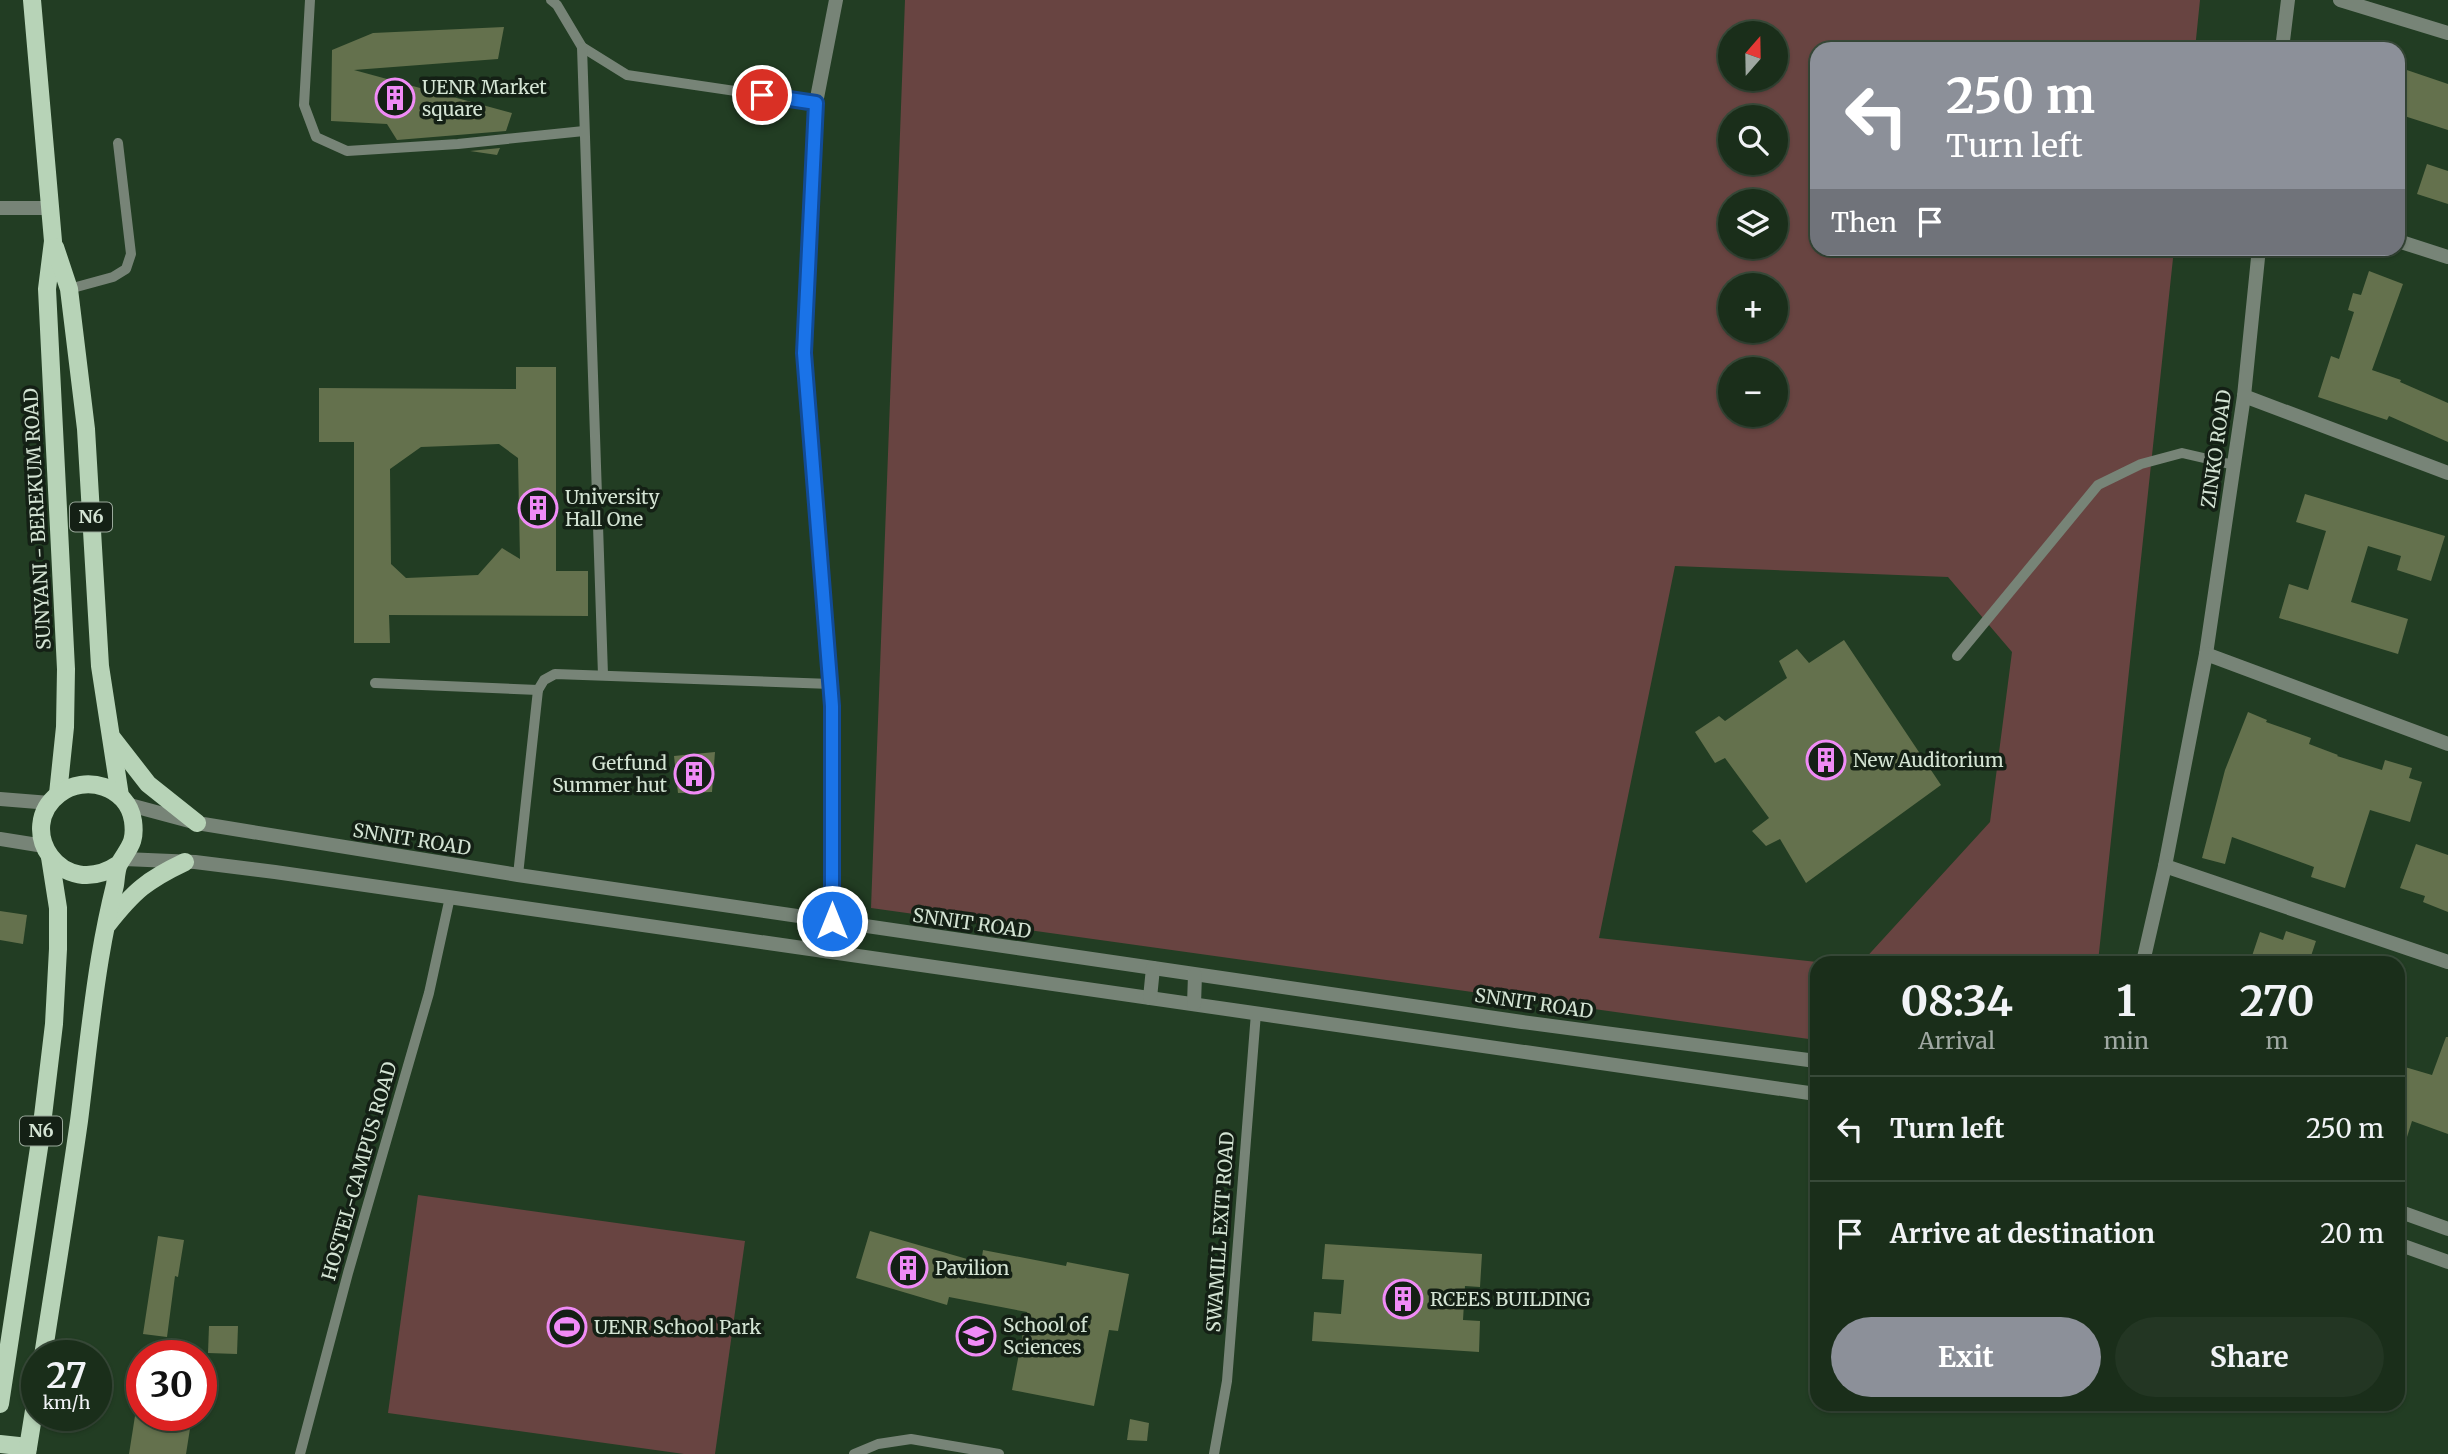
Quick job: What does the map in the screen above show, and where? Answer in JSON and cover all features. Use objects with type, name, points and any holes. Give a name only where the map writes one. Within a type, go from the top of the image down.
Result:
[{"type":"main road","name":"SUNYANI - BEREKUM ROAD","points":[[33,0],[53,241],[47,289],[66,669],[65,727],[54,799]]},
{"type":"main road","name":"SUNYANI - BEREKUM ROAD","points":[[53,241],[69,289],[86,429],[100,666],[123,800]]},
{"type":"main road","points":[[110,734],[148,784],[197,823]]},
{"type":"main road","points":[[54,799],[72,786],[89,783],[105,787],[123,800]]},
{"type":"main road","name":"N6","points":[[0,1404],[40,1141],[54,1024],[58,908],[41,831],[43,816],[54,799]]},
{"type":"main road","name":"N6","points":[[45,1340],[106,927],[122,862],[132,846],[133,817],[123,800]]},
{"type":"main road","points":[[47,852],[71,873],[83,876],[96,876],[122,862]]},
{"type":"main road","points":[[106,927],[131,895],[154,877],[185,862]]},
{"type":"main road","points":[[0,1444],[27,1451],[30,1431]]},
{"type":"street","points":[[832,921],[831,684],[804,353],[816,103],[836,0]]},
{"type":"street","points":[[2283,42],[2288,0]]},
{"type":"street","points":[[2340,0],[2448,33]]},
{"type":"street","points":[[0,208],[50,208]]},
{"type":"street","points":[[2405,243],[2448,257]]},
{"type":"street","name":"ZINKO ROAD","points":[[2145,956],[2206,654],[2244,396],[2258,256]]},
{"type":"street","points":[[2244,396],[2448,473]]},
{"type":"street","points":[[2206,654],[2448,744]]},
{"type":"street","points":[[0,799],[54,799]]},
{"type":"street","name":"SNNIT ROAD","points":[[123,800],[197,823],[518,875],[1195,975],[1810,1060]]},
{"type":"street","points":[[0,839],[47,852]]},
{"type":"street","points":[[122,862],[185,862],[275,872],[1810,1093]]},
{"type":"street","points":[[2165,866],[2448,961]]},
{"type":"street","points":[[1150,998],[1153,968]]},
{"type":"street","points":[[1194,1004],[1195,975]]},
{"type":"street","points":[[2405,1214],[2448,1229]]},
{"type":"street","points":[[2405,1247],[2448,1262]]},
{"type":"lane","points":[[310,0],[303,105],[316,137],[347,151],[458,144],[584,131]]},
{"type":"lane","points":[[551,0],[557,5],[582,47],[627,75],[816,103]]},
{"type":"lane","points":[[582,47],[603,675]]},
{"type":"lane","points":[[69,289],[113,277],[126,269],[131,254],[118,143]]},
{"type":"lane","points":[[1957,656],[2098,485],[2141,464],[2182,453],[2234,465]]},
{"type":"lane","points":[[518,875],[538,690],[544,680],[555,674],[831,684]]},
{"type":"lane","points":[[375,683],[538,690]]},
{"type":"lane","name":"HOSTEL-CAMPUS ROAD","points":[[300,1454],[348,1273],[429,993],[450,897]]},
{"type":"lane","name":"SWAMILL EXIT ROAD","points":[[1214,1454],[1227,1381],[1256,1013]]},
{"type":"lane","points":[[854,1454],[878,1444],[911,1439],[999,1454]]},
{"type":"shaded area","points":[[905,0],[2200,0],[2196,42],[1810,42],[1810,256],[2173,256],[2099,956],[1867,956],[1990,822],[2012,652],[1948,577],[1675,566],[1599,938],[1810,961],[1810,1039],[871,908]]},
{"type":"shaded area","name":"UENR School Park","points":[[418,1195],[745,1241],[715,1454],[684,1454],[388,1413]]},
{"type":"building","name":"UENR Market square","points":[[504,27],[498,59],[354,70],[512,113],[506,131],[397,140],[387,124],[331,121],[332,50],[373,33]]},
{"type":"building","points":[[2405,69],[2448,84],[2448,130],[2405,116]]},
{"type":"building","points":[[500,148],[497,155],[470,151]]},
{"type":"building","points":[[2427,164],[2448,171],[2448,204],[2417,194]]},
{"type":"building","points":[[2369,271],[2403,284],[2372,370],[2401,380],[2400,382],[2448,403],[2448,442],[2389,416],[2387,420],[2318,397],[2331,356],[2339,359],[2354,312],[2348,310],[2353,293],[2361,295]]},
{"type":"building","name":"University Hall One","points":[[516,367],[556,367],[556,571],[588,571],[588,616],[389,615],[390,643],[354,643],[354,442],[319,442],[319,388],[516,389]],"holes":[[[499,444],[518,458],[520,559],[502,548],[478,575],[406,578],[391,564],[390,469],[421,447]]]},
{"type":"building","points":[[2305,494],[2445,536],[2431,581],[2397,570],[2401,556],[2368,546],[2351,602],[2408,619],[2398,654],[2279,618],[2289,584],[2308,590],[2326,531],[2296,522]]},
{"type":"building","name":"New Auditorium","points":[[1844,640],[1941,785],[1806,883],[1780,839],[1766,846],[1752,831],[1769,818],[1725,758],[1715,763],[1695,732],[1719,716],[1725,721],[1787,678],[1779,661],[1797,649],[1809,663]]},
{"type":"building","points":[[2248,712],[2267,720],[2266,722],[2311,738],[2309,744],[2337,756],[2382,770],[2385,760],[2412,768],[2409,778],[2422,782],[2410,822],[2370,810],[2345,888],[2311,877],[2314,867],[2232,837],[2225,864],[2202,858],[2225,770]]},
{"type":"building","name":"Getfund Summer hut","points":[[715,752],[712,792],[678,793],[674,756]]},
{"type":"building","points":[[2416,844],[2448,855],[2448,912],[2423,902],[2425,896],[2400,888]]},
{"type":"building","points":[[0,911],[27,915],[23,944],[0,940]]},
{"type":"building","points":[[2286,931],[2316,941],[2311,956],[2252,956],[2260,932],[2283,940]]},
{"type":"building","points":[[2448,1037],[2448,1134],[2412,1121],[2405,1143],[2405,1067],[2432,1075]]},
{"type":"building","points":[[870,1231],[981,1263],[983,1250],[1066,1266],[1067,1262],[1129,1274],[1118,1331],[1109,1330],[1094,1406],[1012,1390],[1027,1312],[949,1297],[947,1305],[856,1278]]},
{"type":"building","points":[[158,1236],[184,1240],[178,1277],[175,1276],[167,1337],[143,1334]]},
{"type":"building","name":"RCEES BUILDING","points":[[1325,1244],[1482,1254],[1480,1287],[1465,1286],[1463,1320],[1480,1321],[1479,1352],[1312,1341],[1314,1312],[1341,1314],[1344,1280],[1322,1279]]},
{"type":"building","points":[[209,1326],[238,1326],[237,1354],[217,1353],[217,1340],[208,1340]]},
{"type":"building","points":[[1130,1419],[1149,1423],[1147,1441],[1127,1440]]},
{"type":"building","points":[[133,1431],[190,1431],[186,1454],[129,1454]]},
{"type":"place","name":"UENR Market square","points":[[395,98]]},
{"type":"place","name":"University Hall One","points":[[538,508]]},
{"type":"place","name":"New Auditorium","points":[[1826,760]]},
{"type":"place","name":"Getfund Summer hut","points":[[694,774]]},
{"type":"place","name":"Pavilion","points":[[908,1268]]},
{"type":"place","name":"RCEES BUILDING","points":[[1403,1299]]},
{"type":"place","name":"UENR School Park","points":[[567,1327]]},
{"type":"place","name":"School of Sciences","points":[[976,1336]]},
{"type":"route","points":[[762,95],[816,103],[804,353],[832,706],[832,921]]}]
